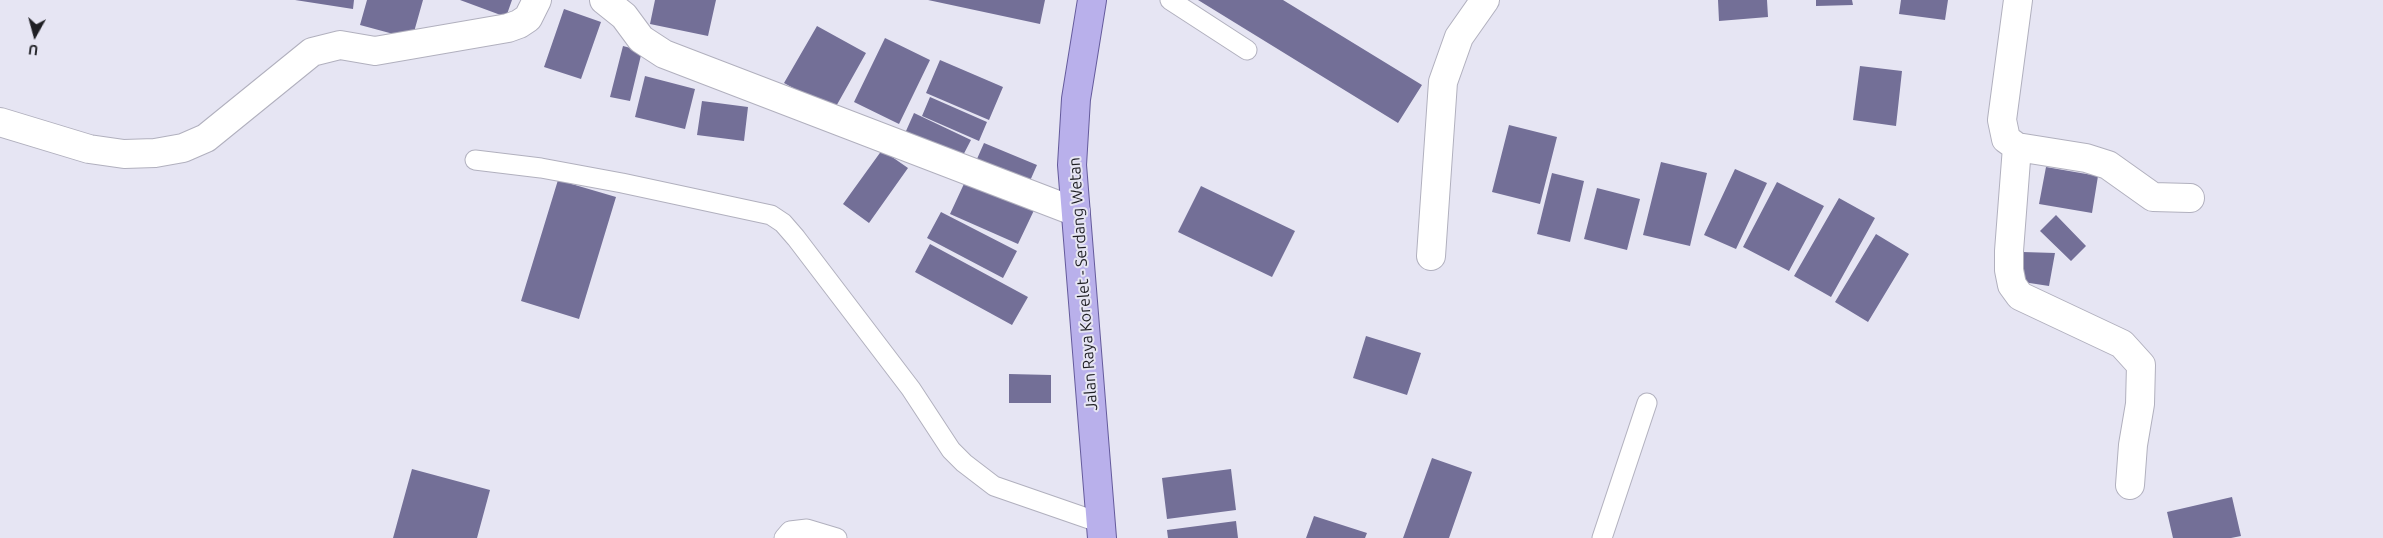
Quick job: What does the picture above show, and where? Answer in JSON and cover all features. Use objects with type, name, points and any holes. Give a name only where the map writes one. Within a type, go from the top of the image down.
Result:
[{"type":"main road","name":"Jalan Raya Korelet - Serdang Wetan","points":[[1092,0],[1076,99],[1072,165],[1102,530]]},
{"type":"street","points":[[0,122],[98,150],[124,154],[155,153],[183,148],[206,138],[312,52],[340,44],[375,51],[508,28],[528,18],[537,0]]},
{"type":"street","points":[[604,0],[624,16],[641,39],[664,54],[1076,212]]},
{"type":"street","points":[[1431,256],[1442,82],[1459,37],[1485,0]]},
{"type":"street","points":[[2018,0],[2002,120],[2006,139],[2017,147],[2086,158],[2108,165],[2152,197],[2190,198]]},
{"type":"street","points":[[2017,147],[2008,270],[2012,285],[2020,296],[2122,344],[2141,364],[2140,404],[2133,445],[2130,486]]},
{"type":"lane","points":[[1170,0],[1247,50]]},
{"type":"lane","points":[[475,160],[550,170],[771,215],[783,223],[796,238],[911,389],[952,450],[964,463],[994,486],[1102,530]]},
{"type":"lane","points":[[1602,538],[1646,403]]},
{"type":"lane","points":[[784,538],[790,531],[807,529],[837,538]]},
{"type":"building","points":[[295,0],[354,0],[353,9]]},
{"type":"building","points":[[367,0],[423,0],[412,39],[360,25]]},
{"type":"building","points":[[460,0],[512,0],[506,17]]},
{"type":"building","points":[[655,0],[716,0],[708,36],[650,24]]},
{"type":"building","points":[[928,0],[1045,0],[1040,24]]},
{"type":"building","points":[[1198,0],[1283,0],[1422,85],[1398,123]]},
{"type":"building","points":[[1718,0],[1767,0],[1768,17],[1719,21]]},
{"type":"building","points":[[1816,0],[1852,0],[1853,5],[1816,6]]},
{"type":"building","points":[[1901,0],[1948,0],[1945,20],[1899,14]]},
{"type":"building","points":[[564,9],[601,22],[581,79],[544,67]]},
{"type":"building","points":[[817,26],[866,53],[834,110],[784,83]]},
{"type":"building","points":[[885,38],[930,60],[899,124],[854,102]]},
{"type":"building","points":[[623,46],[642,51],[630,101],[610,97]]},
{"type":"building","points":[[940,60],[1003,87],[989,120],[926,93]]},
{"type":"building","points":[[1860,66],[1902,71],[1896,126],[1853,120]]},
{"type":"building","points":[[645,76],[695,89],[685,129],[635,117]]},
{"type":"building","points":[[930,97],[987,122],[979,141],[922,116]]},
{"type":"building","points":[[702,101],[748,107],[744,141],[697,135]]},
{"type":"building","points":[[914,113],[971,140],[958,165],[902,140]]},
{"type":"building","points":[[1509,125],[1557,137],[1540,204],[1492,192]]},
{"type":"building","points":[[984,143],[1037,165],[1026,190],[973,168]]},
{"type":"building","points":[[882,150],[908,168],[869,223],[843,204]]},
{"type":"building","points":[[1661,162],[1707,173],[1690,246],[1643,235]]},
{"type":"building","points":[[2046,167],[2098,176],[2092,213],[2039,204]]},
{"type":"building","points":[[1735,169],[1767,183],[1736,249],[1704,235]]},
{"type":"building","points":[[969,173],[1037,204],[1018,244],[950,214]]},
{"type":"building","points":[[1552,173],[1584,181],[1570,242],[1537,234]]},
{"type":"building","points":[[558,180],[616,197],[579,319],[521,301]]},
{"type":"building","points":[[1777,182],[1824,206],[1789,271],[1743,247]]},
{"type":"building","points":[[1201,186],[1295,231],[1272,277],[1178,232]]},
{"type":"building","points":[[1597,188],[1640,199],[1627,250],[1584,239]]},
{"type":"building","points":[[1839,198],[1875,218],[1831,297],[1794,276]]},
{"type":"building","points":[[941,212],[1017,251],[1003,278],[927,238]]},
{"type":"building","points":[[2056,215],[2086,246],[2071,261],[2040,231]]},
{"type":"building","points":[[1876,234],[1909,254],[1868,322],[1835,302]]},
{"type":"building","points":[[930,244],[1028,297],[1012,325],[915,272]]},
{"type":"building","points":[[2023,252],[2055,253],[2049,286],[2023,282]]},
{"type":"building","points":[[1366,336],[1421,353],[1407,395],[1353,378]]},
{"type":"building","points":[[1009,374],[1051,375],[1051,403],[1009,403]]},
{"type":"building","points":[[1432,458],[1472,472],[1449,538],[1403,538]]},
{"type":"building","points":[[412,469],[490,490],[477,538],[393,538]]},
{"type":"building","points":[[1231,469],[1236,510],[1167,519],[1162,478]]},
{"type":"building","points":[[2232,497],[2241,536],[2231,538],[2173,538],[2167,512]]},
{"type":"building","points":[[1314,516],[1367,533],[1365,538],[1306,538]]},
{"type":"building","points":[[1236,521],[1238,538],[1168,538],[1167,530]]}]
